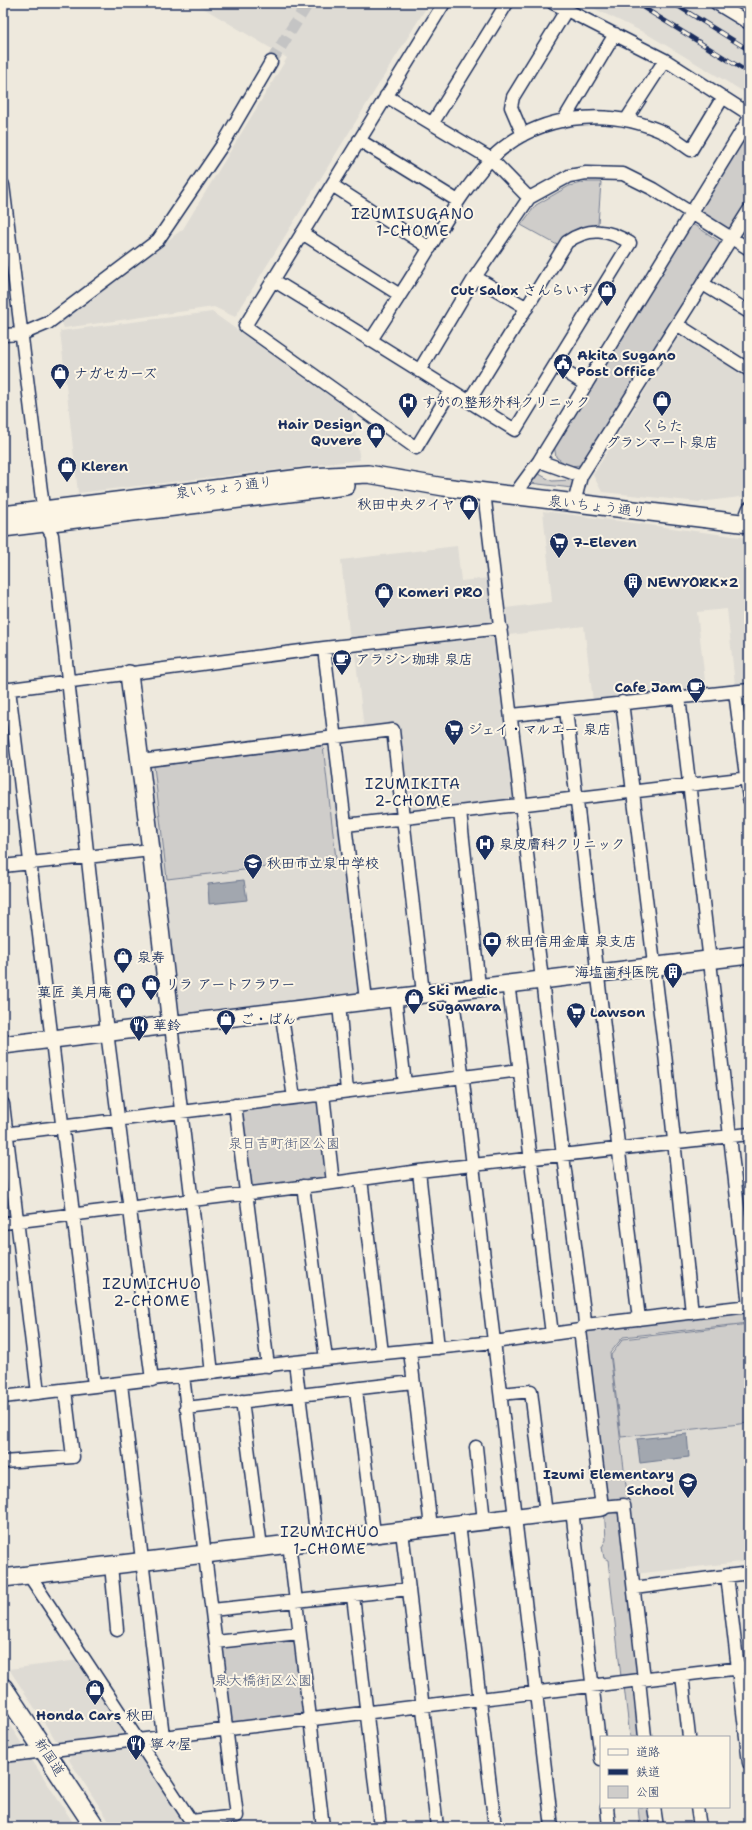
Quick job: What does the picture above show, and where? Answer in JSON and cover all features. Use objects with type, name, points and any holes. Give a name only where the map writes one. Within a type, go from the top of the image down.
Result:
[{"type":"main road","name":"新国道","points":[[3,1688],[46,1750],[96,1827]]},
{"type":"street","points":[[444,3],[245,326],[416,448],[451,390]]},
{"type":"street","points":[[432,124],[507,3]]},
{"type":"street","points":[[553,3],[665,60],[749,114]]},
{"type":"street","points":[[716,3],[749,23]]},
{"type":"street","points":[[523,135],[511,107],[513,97],[567,9]]},
{"type":"street","points":[[563,121],[615,34]]},
{"type":"street","points":[[626,120],[665,60]]},
{"type":"street","points":[[3,336],[22,334],[48,323],[158,240],[223,144],[271,62]]},
{"type":"street","points":[[386,96],[491,159],[529,198]]},
{"type":"street","points":[[371,340],[430,248],[458,201],[491,159],[523,135],[545,125],[563,121],[584,118],[617,118],[664,133],[691,150],[723,97]]},
{"type":"street","points":[[514,495],[539,461],[749,119]]},
{"type":"street","points":[[359,140],[458,201]]},
{"type":"street","points":[[419,371],[476,277],[529,198],[569,176],[604,172],[623,174],[653,189],[749,249]]},
{"type":"street","points":[[3,185],[44,516],[52,535],[107,1032],[152,1380]]},
{"type":"street","points":[[332,185],[430,248]]},
{"type":"street","points":[[574,503],[581,476],[678,325],[749,210]]},
{"type":"street","points":[[273,280],[515,430],[630,243],[620,237],[592,231],[579,234],[567,242],[469,401]]},
{"type":"street","points":[[302,233],[400,295]]},
{"type":"street","points":[[476,277],[527,308]]},
{"type":"street","points":[[703,284],[749,312]]},
{"type":"street","points":[[678,325],[749,370]]},
{"type":"street","points":[[555,365],[586,385]]},
{"type":"street","points":[[539,461],[581,476]]},
{"type":"street","name":"泉いちょう通り","points":[[3,515],[44,516],[353,486],[444,487],[574,503],[747,518]]},
{"type":"street","points":[[484,492],[512,715],[602,1507]]},
{"type":"street","name":"泉いちょう通り","points":[[3,528],[44,516]]},
{"type":"street","points":[[94,1385],[30,863],[6,689],[324,648],[501,628]]},
{"type":"street","points":[[324,648],[366,1000]]},
{"type":"street","points":[[129,674],[212,1373]]},
{"type":"street","points":[[512,715],[566,710],[622,702],[749,690]]},
{"type":"street","points":[[735,692],[748,778],[749,799]]},
{"type":"street","points":[[3,1397],[296,1362],[494,1342],[552,1334],[582,1327],[749,1306],[679,697]]},
{"type":"street","points":[[622,702],[634,792],[653,967],[665,1054],[673,1143],[692,1313]]},
{"type":"street","points":[[566,710],[639,1319]]},
{"type":"street","points":[[140,761],[393,730],[423,993]]},
{"type":"street","points":[[346,825],[748,778]]},
{"type":"street","points":[[460,812],[479,986]]},
{"type":"street","points":[[3,866],[151,850]]},
{"type":"street","points":[[3,1045],[479,986],[597,974],[749,955]]},
{"type":"street","points":[[508,984],[552,1334]]},
{"type":"street","points":[[452,990],[552,1827]]},
{"type":"street","points":[[395,997],[405,1084]]},
{"type":"street","points":[[339,1004],[348,1091]]},
{"type":"street","points":[[281,1010],[294,1098]]},
{"type":"street","points":[[5,1133],[520,1070]]},
{"type":"street","points":[[323,1094],[333,1183]]},
{"type":"street","points":[[3,1104],[5,1133],[38,1393]]},
{"type":"street","points":[[235,1105],[268,1366]]},
{"type":"street","points":[[3,1223],[362,1180],[419,1171],[529,1160],[618,1148],[749,1134]]},
{"type":"street","points":[[419,1171],[438,1348]]},
{"type":"street","points":[[362,1180],[382,1353]]},
{"type":"street","points":[[303,1186],[326,1359]]},
{"type":"street","points":[[410,1351],[430,1527]]},
{"type":"street","points":[[296,1362],[317,1540]]},
{"type":"street","points":[[29,1575],[193,1824],[237,1816],[183,1376]]},
{"type":"street","points":[[186,1408],[356,1390],[413,1382]]},
{"type":"street","points":[[121,1384],[163,1736]]},
{"type":"street","points":[[3,1462],[73,1457],[65,1390]]},
{"type":"street","points":[[356,1390],[374,1534]]},
{"type":"street","points":[[501,1394],[531,1391],[546,1514]]},
{"type":"street","points":[[242,1401],[261,1547]]},
{"type":"street","points":[[476,1447],[484,1521]]},
{"type":"street","points":[[3,1578],[624,1504],[634,1588],[645,1736]]},
{"type":"street","points":[[572,1510],[600,1751]]},
{"type":"street","points":[[459,1524],[495,1827]]},
{"type":"street","points":[[402,1531],[437,1827]]},
{"type":"street","points":[[289,1543],[323,1827]]},
{"type":"street","points":[[111,1565],[117,1630]]},
{"type":"street","points":[[634,1588],[749,1573]]},
{"type":"street","points":[[727,1575],[743,1667],[749,1763]]},
{"type":"street","points":[[212,1610],[408,1589]]},
{"type":"street","points":[[353,1596],[380,1827]]},
{"type":"street","points":[[216,1642],[299,1633]]},
{"type":"street","points":[[3,1756],[136,1739],[422,1707],[743,1667]]},
{"type":"street","points":[[682,1675],[689,1736]]},
{"type":"street","points":[[607,1808],[609,1827]]},
{"type":"street","points":[[654,1808],[657,1827]]},
{"type":"street","points":[[697,1808],[700,1827]]},
{"type":"shaded area","points":[[195,3],[429,3],[235,317],[214,307],[64,328],[61,321],[183,229],[287,58]]},
{"type":"shaded area","points":[[583,3],[704,3],[749,31],[749,95],[647,34]]},
{"type":"shaded area","points":[[3,214],[16,327],[3,328]]},
{"type":"shaded area","points":[[212,312],[352,412],[360,460],[78,493],[60,331]]},
{"type":"shaded area","points":[[680,334],[749,377],[749,496],[699,502],[602,492],[593,475]]},
{"type":"shaded area","points":[[543,511],[748,538],[749,683],[735,685],[727,609],[697,612],[706,689],[593,701],[584,626],[509,635],[506,608],[552,602]]},
{"type":"shaded area","name":"Komeri PRO","points":[[457,546],[461,581],[489,578],[494,618],[488,625],[350,641],[341,560]]},
{"type":"shaded area","points":[[492,637],[496,641],[515,793],[510,801],[412,813],[406,809],[397,726],[364,729],[355,653]]},
{"type":"shaded area","name":"秋田市立泉中学校","points":[[335,737],[366,1000],[171,1025],[140,761]]},
{"type":"shaded area","points":[[244,880],[247,900],[209,904],[208,884]]},
{"type":"shaded area","name":"Izumi Elementary School","points":[[749,1423],[749,1561],[635,1574],[621,1437]]},
{"type":"shaded area","points":[[687,1434],[689,1457],[640,1463],[637,1439]]},
{"type":"shaded area","points":[[79,1660],[125,1728],[120,1738],[62,1745],[57,1742],[9,1669]]},
{"type":"shaded area","points":[[3,1715],[22,1744],[15,1749],[3,1751]]},
{"type":"shaded area","points":[[131,1745],[136,1747],[189,1827],[113,1827],[69,1760],[72,1752]]},
{"type":"shaded area","points":[[28,1754],[76,1827],[3,1827],[3,1757]]},
{"type":"green space","points":[[749,126],[749,201],[733,227],[729,229],[700,211],[699,206]]},
{"type":"green space","points":[[585,182],[601,182],[598,224],[576,231],[567,237],[559,246],[521,225],[536,205],[569,186]]},
{"type":"green space","points":[[694,225],[719,241],[721,248],[582,465],[568,466],[556,457],[554,445],[687,226]]},
{"type":"green space","points":[[534,474],[539,474],[552,481],[571,480],[574,483],[572,488],[530,483]]},
{"type":"green space","points":[[323,746],[336,859],[167,879],[154,766]]},
{"type":"green space","name":"泉日吉町街区公園","points":[[317,1099],[320,1102],[329,1174],[326,1179],[252,1188],[248,1185],[241,1108]]},
{"type":"green space","points":[[749,1308],[749,1323],[623,1337],[610,1353],[628,1502],[644,1667],[637,1675],[621,1677],[608,1560],[604,1558],[602,1547],[606,1540],[604,1505],[585,1328]]},
{"type":"green space","points":[[749,1324],[749,1423],[621,1437],[611,1355],[623,1339]]},
{"type":"green space","name":"泉大橋街区公園","points":[[297,1639],[306,1712],[303,1715],[232,1723],[228,1721],[220,1648],[222,1644]]},
{"type":"green space","points":[[636,1685],[642,1736],[630,1736],[624,1686]]},
{"type":"green space","points":[[638,1808],[651,1808],[653,1827],[640,1827]]},
{"type":"tunnel","points":[[271,62],[308,3]]},
{"type":"railway","points":[[636,3],[749,73]]},
{"type":"railway","points":[[673,3],[749,50]]},
{"type":"place","name":"Cut Salox さんらいず","points":[[607,307]]},
{"type":"place","name":"Akita Sugano Post Office","points":[[563,380]]},
{"type":"place","name":"ナガセカーズ","points":[[60,390]]},
{"type":"place","name":"くらた グランマート泉店","points":[[662,417]]},
{"type":"place","name":"すがの整形外科クリニック","points":[[408,419]]},
{"type":"place","name":"Hair Design Quvere","points":[[376,449]]},
{"type":"place","name":"Kleren","points":[[67,483]]},
{"type":"place","name":"秋田中央タイヤ","points":[[469,521]]},
{"type":"place","name":"7-Eleven","points":[[559,559]]},
{"type":"place","name":"NEWYORK×2","points":[[633,599]]},
{"type":"place","name":"Komeri PRO","points":[[384,609]]},
{"type":"place","name":"アラジン珈琲 泉店","points":[[342,676]]},
{"type":"place","name":"Cafe Jam","points":[[696,704]]},
{"type":"place","name":"ジェイ・マルエー 泉店","points":[[454,746]]},
{"type":"place","name":"泉皮膚科クリニック","points":[[485,861]]},
{"type":"place","name":"秋田市立泉中学校","points":[[253,880]]},
{"type":"place","name":"秋田信用金庫 泉支店","points":[[492,958]]},
{"type":"place","name":"泉寿","points":[[123,974]]},
{"type":"place","name":"海塩歯科医院","points":[[673,989]]},
{"type":"place","name":"リラ アートフラワー","points":[[151,1001]]},
{"type":"place","name":"菓匠 美月庵","points":[[126,1009]]},
{"type":"place","name":"Ski Medic Sugawara","points":[[414,1015]]},
{"type":"place","name":"Lawson","points":[[576,1029]]},
{"type":"place","name":"ご・ぱん","points":[[226,1036]]},
{"type":"place","name":"華鈴","points":[[139,1042]]},
{"type":"place","name":"Izumi Elementary School","points":[[688,1499]]},
{"type":"place","name":"Honda Cars 秋田","points":[[95,1706]]},
{"type":"place","name":"寧々屋","points":[[136,1761]]},
{"type":"district","name":"IZUMISUGANO 1-CHOME","points":[[413,222]]},
{"type":"district","name":"IZUMIKITA 2-CHOME","points":[[413,792]]},
{"type":"district","name":"IZUMICHUO 2-CHOME","points":[[152,1292]]},
{"type":"district","name":"IZUMICHUO 1-CHOME","points":[[330,1540]]}]
